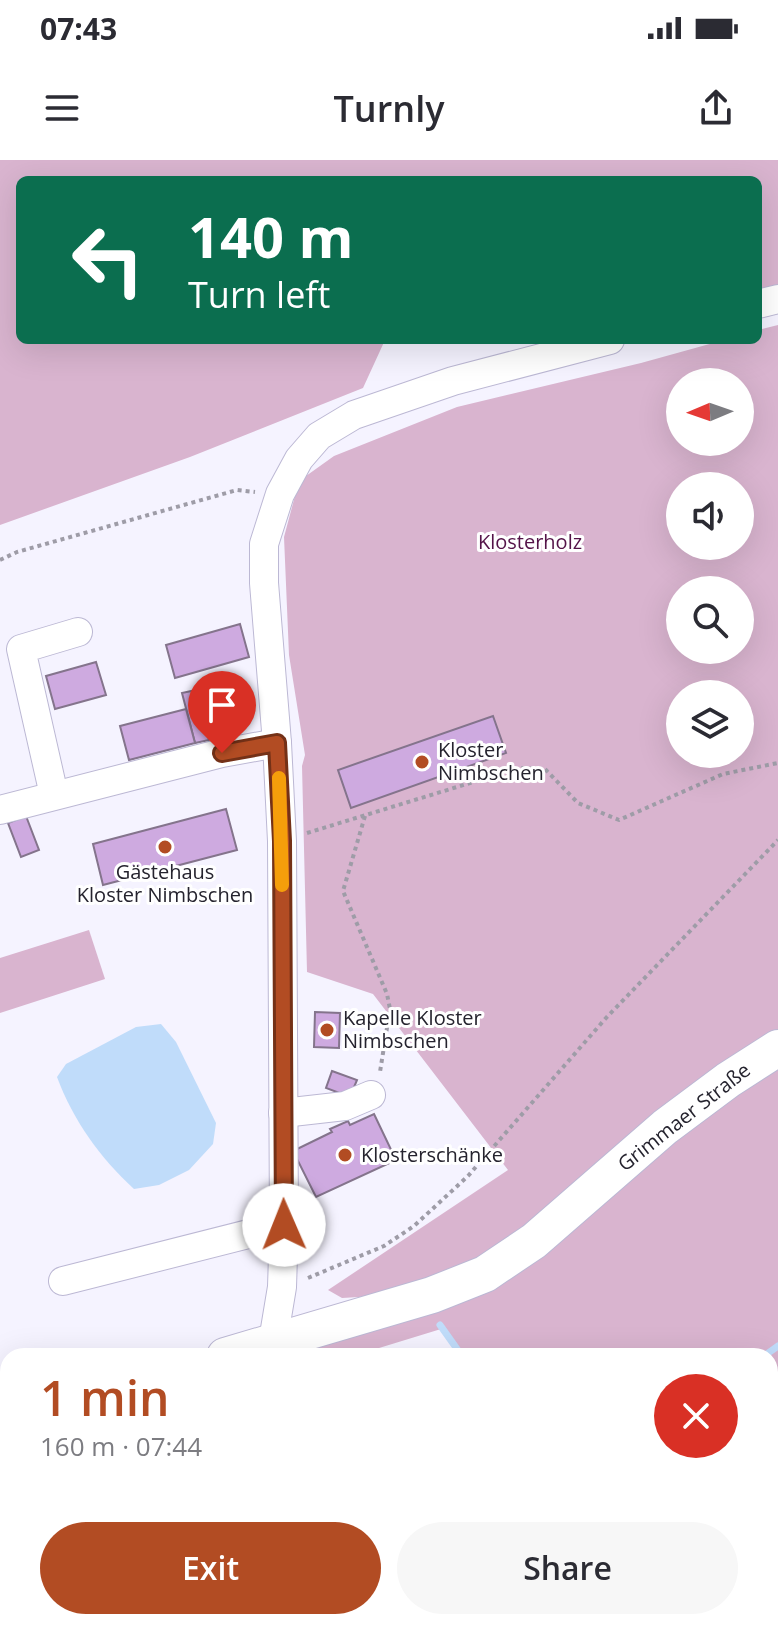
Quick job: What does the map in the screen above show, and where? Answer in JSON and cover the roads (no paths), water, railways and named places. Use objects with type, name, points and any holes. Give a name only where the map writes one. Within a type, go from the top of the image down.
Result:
[{"type":"main road","name":"Grimmaer Straße","points":[[281,1348],[468,1282],[517,1253],[665,1127],[728,1080],[778,1048]]},
{"type":"street","points":[[278,1348],[284,1225],[282,841],[264,544],[280,494],[299,459],[319,436],[354,415],[453,381],[595,344]]},
{"type":"street","points":[[54,795],[21,649],[78,632]]},
{"type":"street","points":[[0,810],[222,753],[277,743]]},
{"type":"street","points":[[283,1113],[345,1106],[371,1095]]},
{"type":"street","points":[[63,1281],[284,1225]]},
{"type":"water","points":[[161,1024],[176,1042],[216,1123],[213,1144],[189,1170],[159,1185],[134,1189],[89,1138],[57,1077],[66,1064],[136,1027]]},
{"type":"waterway","points":[[440,1325],[456,1348]]},
{"type":"place","name":"Kloster Nimbschen","points":[[422,762]]},
{"type":"place","name":"Gästehaus Kloster Nimbschen","points":[[165,847]]},
{"type":"place","name":"Kapelle Kloster Nimbschen","points":[[327,1030]]},
{"type":"place","name":"Klosterschänke","points":[[345,1155]]},
{"type":"park label","name":"Klosterholz","points":[[530,542]]}]
